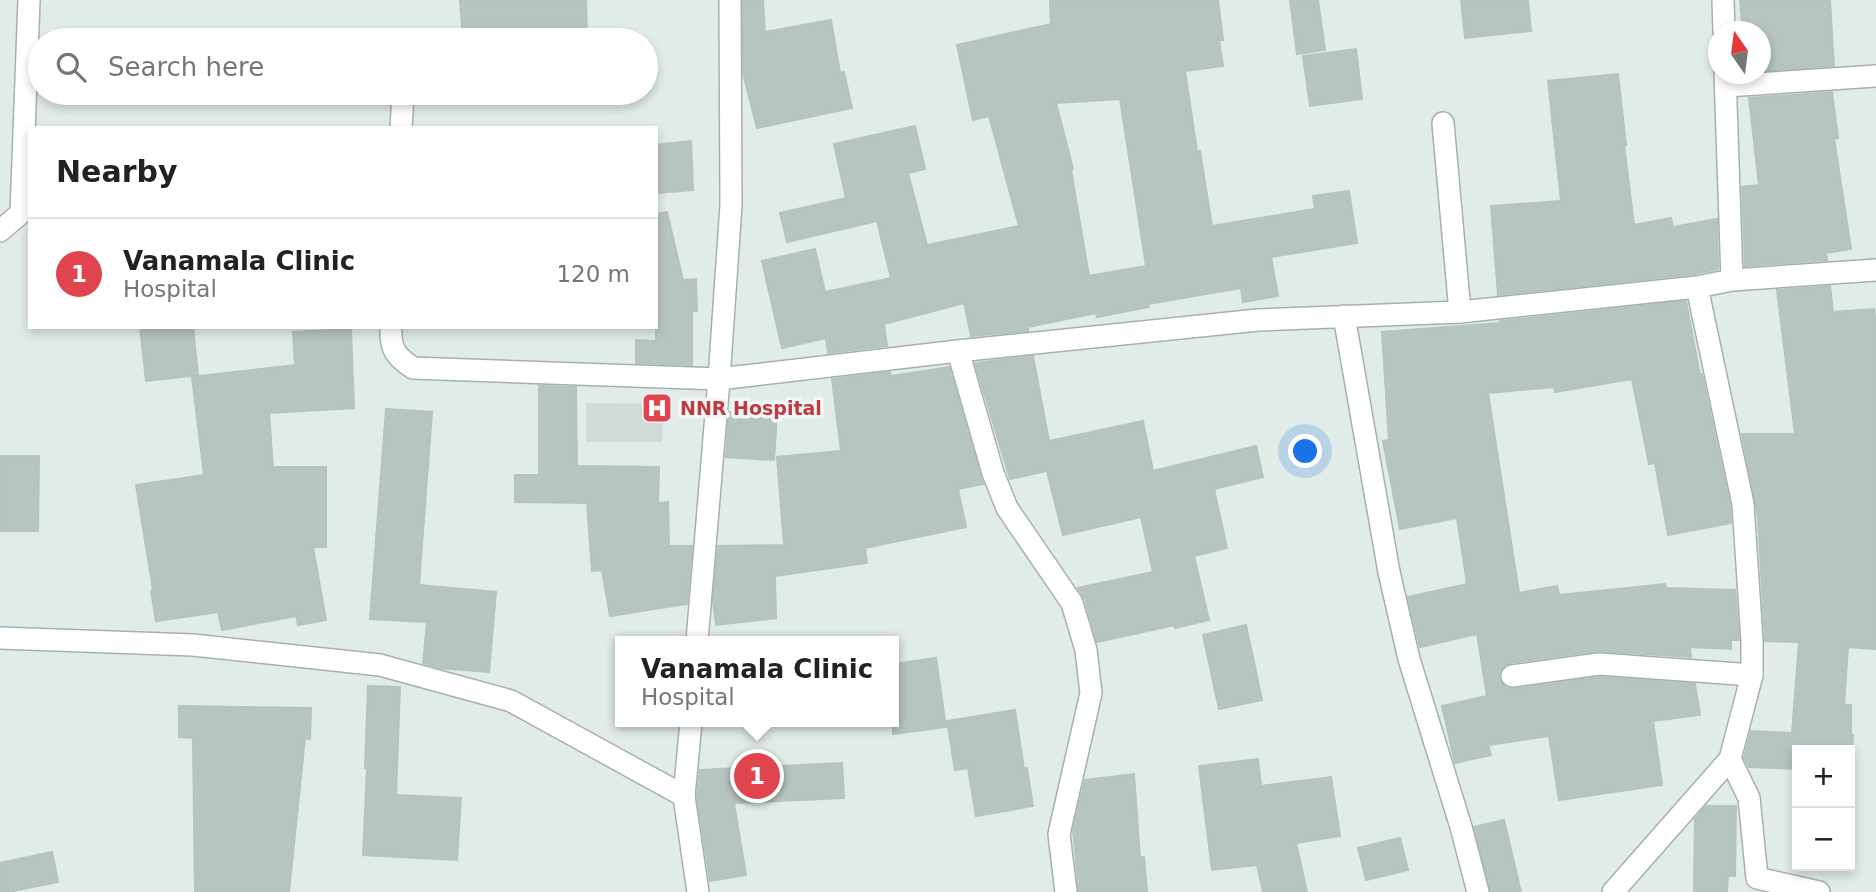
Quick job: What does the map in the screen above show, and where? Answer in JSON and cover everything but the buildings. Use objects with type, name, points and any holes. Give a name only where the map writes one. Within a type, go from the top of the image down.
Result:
[{"type":"street","points":[[0,231],[21,213],[29,0]]},
{"type":"street","points":[[697,636],[719,379],[730,205],[730,0]]},
{"type":"street","points":[[1723,0],[1724,21]]},
{"type":"street","points":[[1771,79],[1876,76]]},
{"type":"street","points":[[1726,84],[1732,280]]},
{"type":"street","points":[[401,126],[402,105]]},
{"type":"street","points":[[1443,123],[1460,312]]},
{"type":"street","points":[[391,329],[391,343],[399,358],[413,368],[719,379],[1258,320],[1460,312],[1698,287],[1732,280],[1876,270]]},
{"type":"street","points":[[1613,892],[1730,759],[1752,675],[1743,504],[1698,287]]},
{"type":"street","points":[[1344,316],[1394,597],[1409,659],[1461,827],[1478,892]]},
{"type":"street","points":[[958,351],[993,473],[1007,509],[1072,603],[1086,650],[1091,693],[1059,834],[1066,892]]},
{"type":"street","points":[[0,638],[193,645],[380,665],[511,701],[684,796]]},
{"type":"street","points":[[1512,676],[1599,664],[1752,675]]},
{"type":"street","points":[[691,727],[684,796],[698,892]]},
{"type":"street","points":[[1730,759],[1749,798],[1757,878],[1819,892]]},
{"type":"shaded area","points":[[586,403],[663,404],[662,442],[586,442]]},
{"type":"place","name":"NNR Hospital","points":[[657,408]]},
{"type":"place","name":"Vanamala Clinic","points":[[757,776]]}]
